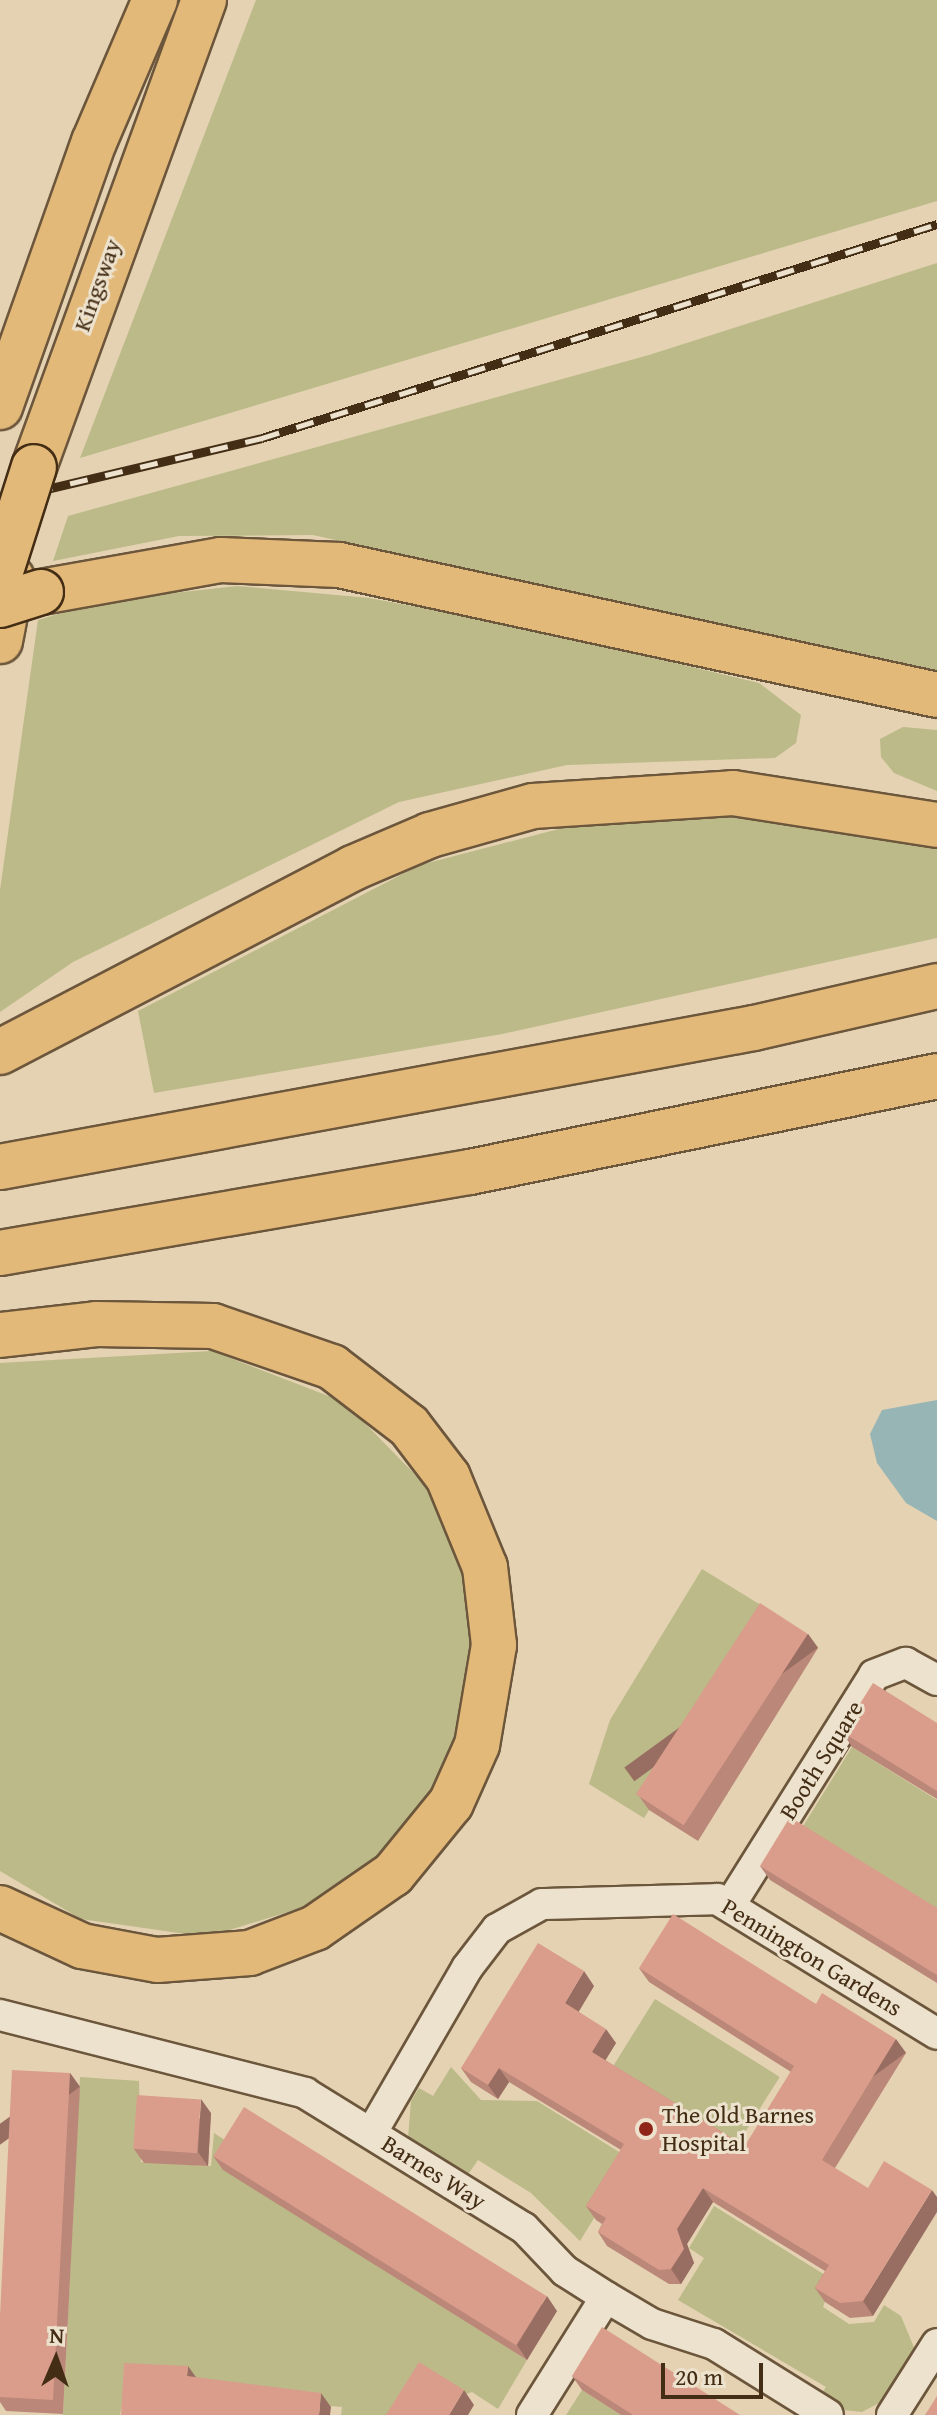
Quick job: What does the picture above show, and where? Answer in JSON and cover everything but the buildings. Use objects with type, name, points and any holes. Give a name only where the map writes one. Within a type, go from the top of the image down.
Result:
[{"type":"highway","name":"Kingsway","points":[[0,407],[89,155],[152,7]]},
{"type":"highway","name":"Kingsway","points":[[0,641],[4,585],[40,456],[198,15]]},
{"type":"highway","points":[[0,332],[89,155]]},
{"type":"highway","points":[[4,585],[221,560],[401,575],[937,695]]},
{"type":"highway","points":[[0,1052],[353,868],[430,835],[533,806],[733,793],[937,825]]},
{"type":"highway","points":[[0,1167],[754,1028],[937,986]]},
{"type":"highway","points":[[0,1253],[470,1172],[937,1076]]},
{"type":"highway","points":[[0,1335],[96,1324],[213,1326],[332,1367],[409,1426],[448,1477],[485,1567],[494,1645],[477,1745],[451,1803],[393,1874],[315,1928],[250,1953],[157,1960],[82,1946],[0,1908]]},
{"type":"street","name":"Booth Square","points":[[730,1905],[874,1675],[906,1663],[937,1680]]},
{"type":"street","name":"Pennington Gardens","points":[[372,2132],[467,1968],[513,1916],[542,1904],[686,1894],[730,1905],[937,2034]]},
{"type":"street","name":"Barnes Way","points":[[0,2015],[291,2088],[372,2132],[524,2228],[565,2271],[606,2297],[652,2324],[714,2344],[828,2415]]},
{"type":"street","points":[[532,2415],[606,2297]]},
{"type":"street","points":[[892,2415],[937,2344]]},
{"type":"shaded area","points":[[256,0],[937,0],[937,201],[80,458]]},
{"type":"shaded area","points":[[937,263],[937,672],[313,535],[179,536],[53,561],[68,516],[649,355]]},
{"type":"shaded area","points":[[237,586],[369,598],[525,627],[759,683],[801,715],[796,743],[775,758],[567,765],[399,802],[73,962],[0,1012],[0,890],[38,620],[102,601]]},
{"type":"shaded area","points":[[903,727],[937,730],[937,791],[894,773],[881,757],[880,739]]},
{"type":"shaded area","points":[[745,812],[889,833],[937,847],[937,938],[502,1034],[154,1093],[138,1011],[420,865],[597,819]]},
{"type":"shaded area","points":[[212,1351],[344,1402],[443,1503],[472,1601],[474,1660],[465,1724],[426,1802],[371,1866],[317,1903],[207,1937],[81,1919],[0,1871],[0,1363]]},
{"type":"shaded area","points":[[702,1569],[772,1612],[644,1818],[589,1784],[610,1720]]},
{"type":"shaded area","points":[[852,1747],[937,1800],[937,1916],[800,1831]]},
{"type":"shaded area","points":[[655,1999],[780,2077],[738,2143],[614,2065]]},
{"type":"shaded area","points":[[451,2067],[481,2100],[537,2101],[640,2165],[613,2187],[580,2241],[531,2193],[478,2160],[467,2176],[408,2138],[411,2101],[419,2088],[433,2096]]},
{"type":"shaded area","points":[[80,2077],[139,2081],[141,2162],[211,2166],[214,2133],[237,2148],[224,2170],[527,2360],[498,2409],[472,2392],[404,2415],[341,2415],[342,2407],[125,2388],[120,2415],[63,2415]]},
{"type":"shaded area","points":[[714,2206],[833,2280],[823,2307],[849,2324],[874,2322],[884,2305],[901,2316],[915,2350],[881,2402],[862,2412],[843,2410],[820,2396],[826,2387],[678,2300],[704,2258],[689,2248]]},
{"type":"shaded area","points":[[582,2390],[621,2415],[566,2415]]},
{"type":"water","points":[[937,1400],[937,1521],[906,1503],[877,1463],[870,1434],[882,1410]]},
{"type":"railway","points":[[0,500],[262,438],[937,224]]},
{"type":"place","name":"The Old Barnes Hospital","points":[[646,2129]]}]
